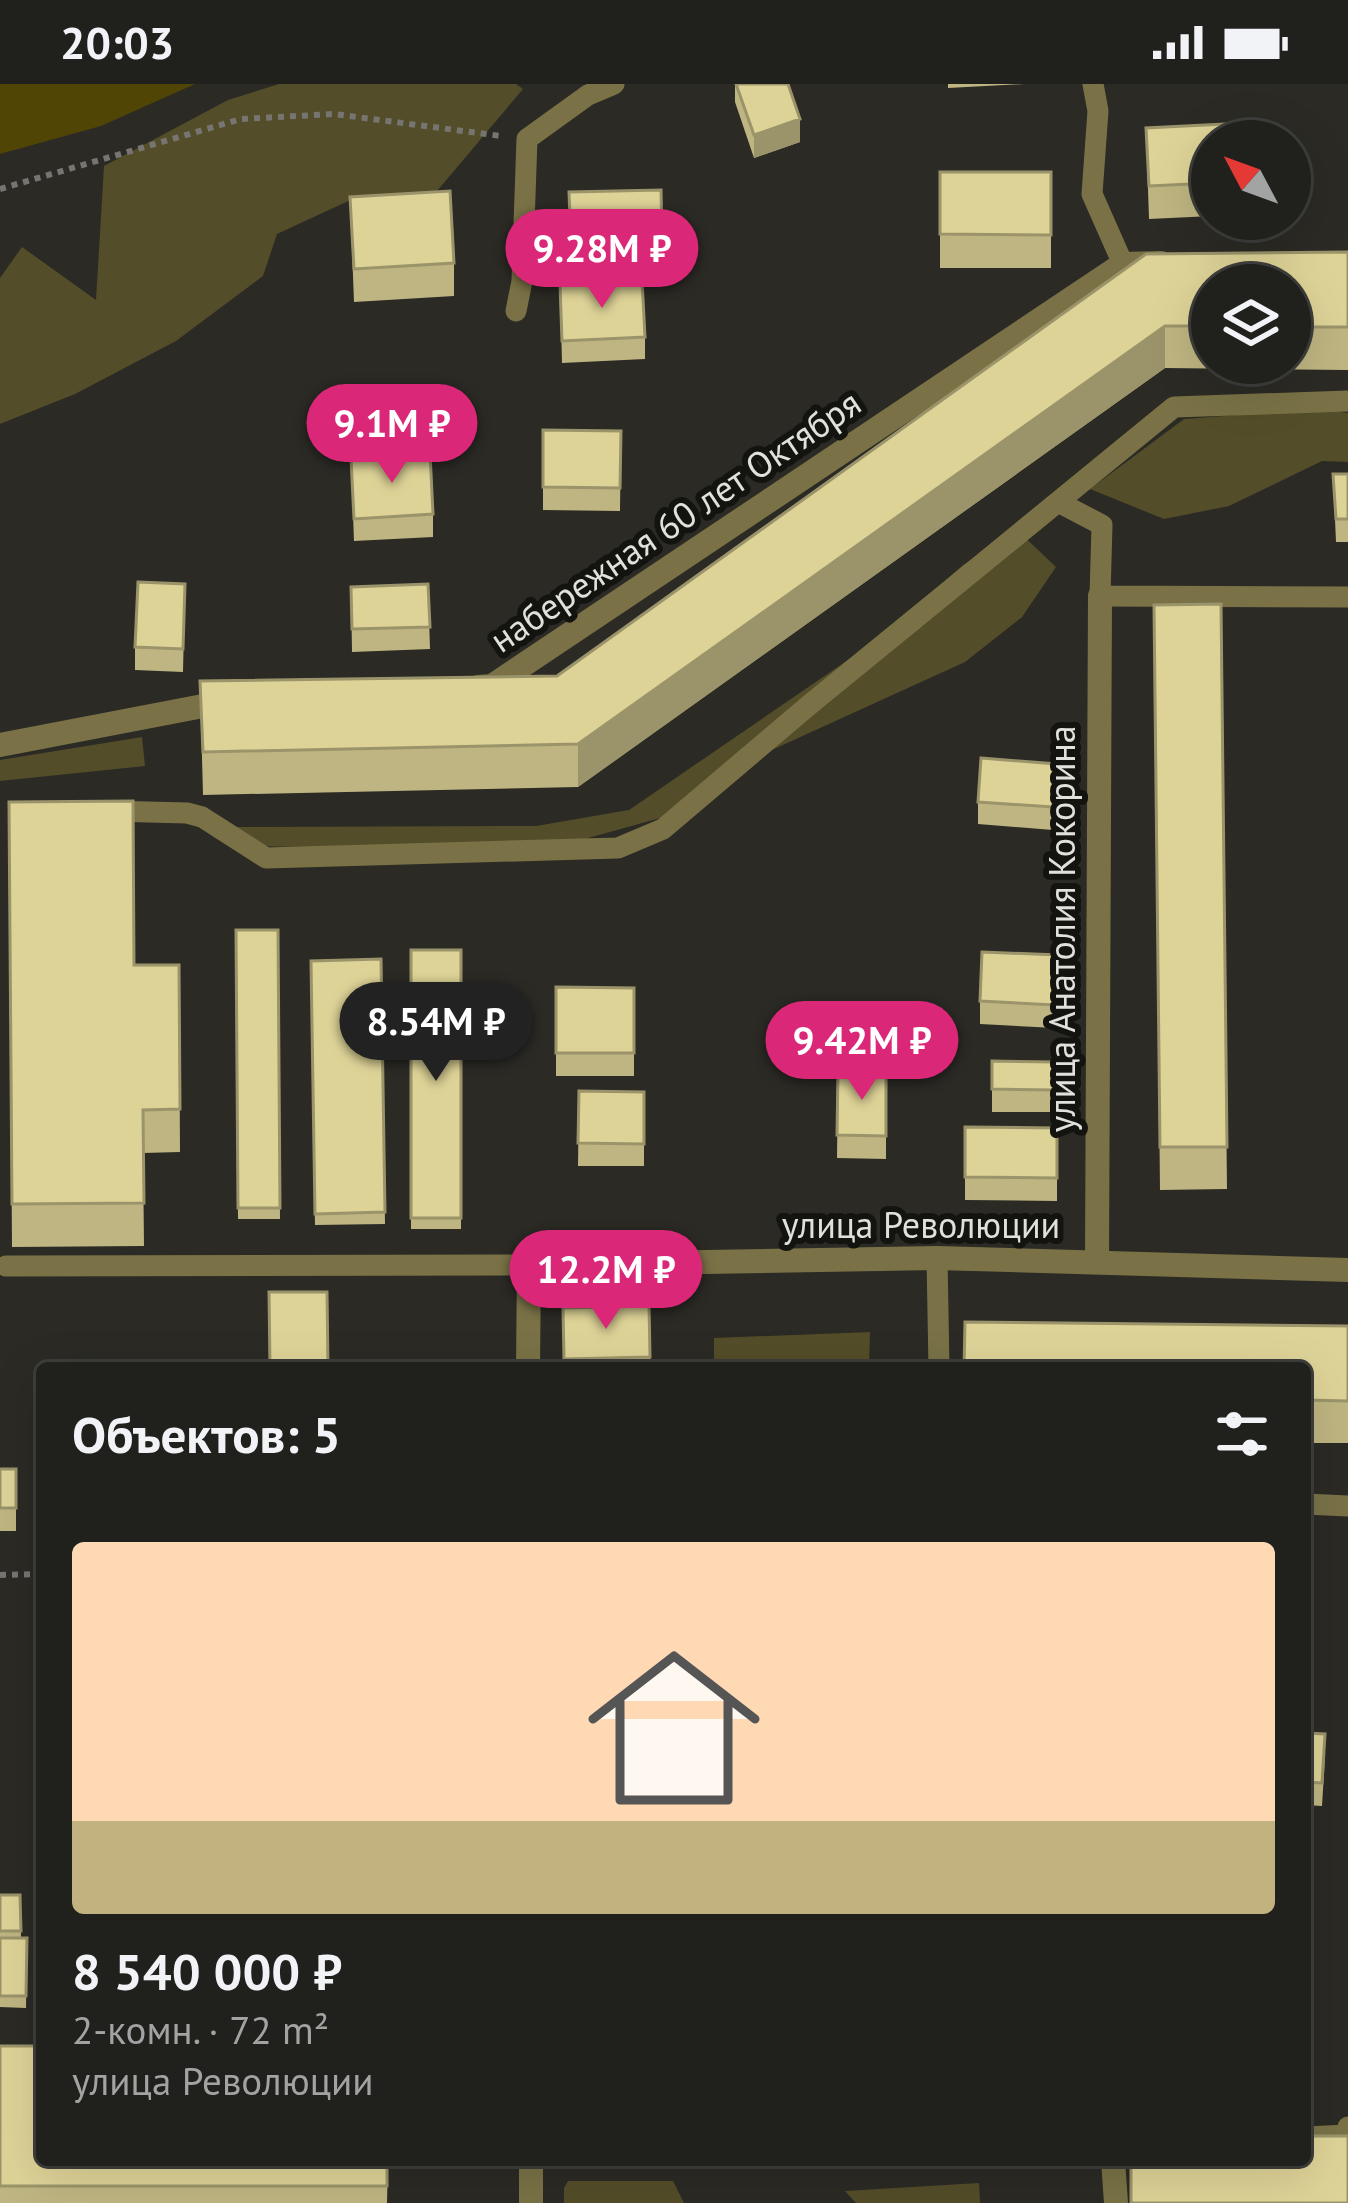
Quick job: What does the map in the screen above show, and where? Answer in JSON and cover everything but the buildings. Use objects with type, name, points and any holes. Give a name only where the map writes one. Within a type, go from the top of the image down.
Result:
[{"type":"street","points":[[1123,264],[1191,263]]},
{"type":"street","name":"набережная 60 лет Октября","points":[[448,689],[492,686],[1123,264]]},
{"type":"street","name":"улица Анатолия Кокорина","points":[[1097,1262],[1100,596]]},
{"type":"street","points":[[0,745],[203,706],[248,703]]},
{"type":"street","name":"улица Революции","points":[[529,1264],[938,1258],[1348,1270]]},
{"type":"street","points":[[528,1362],[529,1264]]},
{"type":"street","points":[[531,2166],[531,2203]]},
{"type":"street","points":[[1113,2166],[1116,2203]]},
{"type":"lane","points":[[516,311],[522,281],[527,139],[588,94],[614,84]]},
{"type":"lane","points":[[1094,84],[1098,111],[1092,194],[1123,264]]},
{"type":"lane","points":[[95,811],[202,817],[266,858],[618,848],[663,829],[1174,407],[1348,401]]},
{"type":"lane","points":[[1058,502],[1102,526],[1100,596],[1348,597]]},
{"type":"lane","points":[[938,1258],[939,1362]]},
{"type":"lane","name":"улица Революции","points":[[6,1266],[529,1264]]},
{"type":"lane","points":[[1311,1504],[1348,1506]]},
{"type":"lane","points":[[1311,2137],[1348,2135],[1348,2127]]},
{"type":"path","points":[[0,189],[241,119],[334,114],[527,139]]},
{"type":"path","points":[[0,1575],[36,1574]]},
{"type":"shaded area","points":[[0,84],[195,84],[101,126],[0,154]]},
{"type":"shaded area","points":[[279,84],[516,84],[523,89],[437,191],[357,197],[277,234],[263,276],[176,341],[75,394],[0,424],[0,278],[22,247],[96,300],[104,166],[228,100]]},
{"type":"shaded area","points":[[1322,409],[1348,413],[1348,462],[1322,461],[1229,506],[1164,519],[1090,489],[1184,419]]},
{"type":"shaded area","points":[[1017,530],[1056,567],[1022,617],[965,662],[763,754],[689,810],[545,850],[234,846],[237,827],[536,826],[629,810],[880,638],[963,565]]},
{"type":"shaded area","points":[[142,737],[145,766],[0,781],[0,760]]},
{"type":"shaded area","points":[[870,1332],[869,1362],[714,1362],[714,1338]]},
{"type":"shaded area","points":[[568,2181],[673,2181],[684,2203],[564,2203]]},
{"type":"shaded area","points":[[979,2183],[980,2203],[856,2203],[845,2191]]}]
